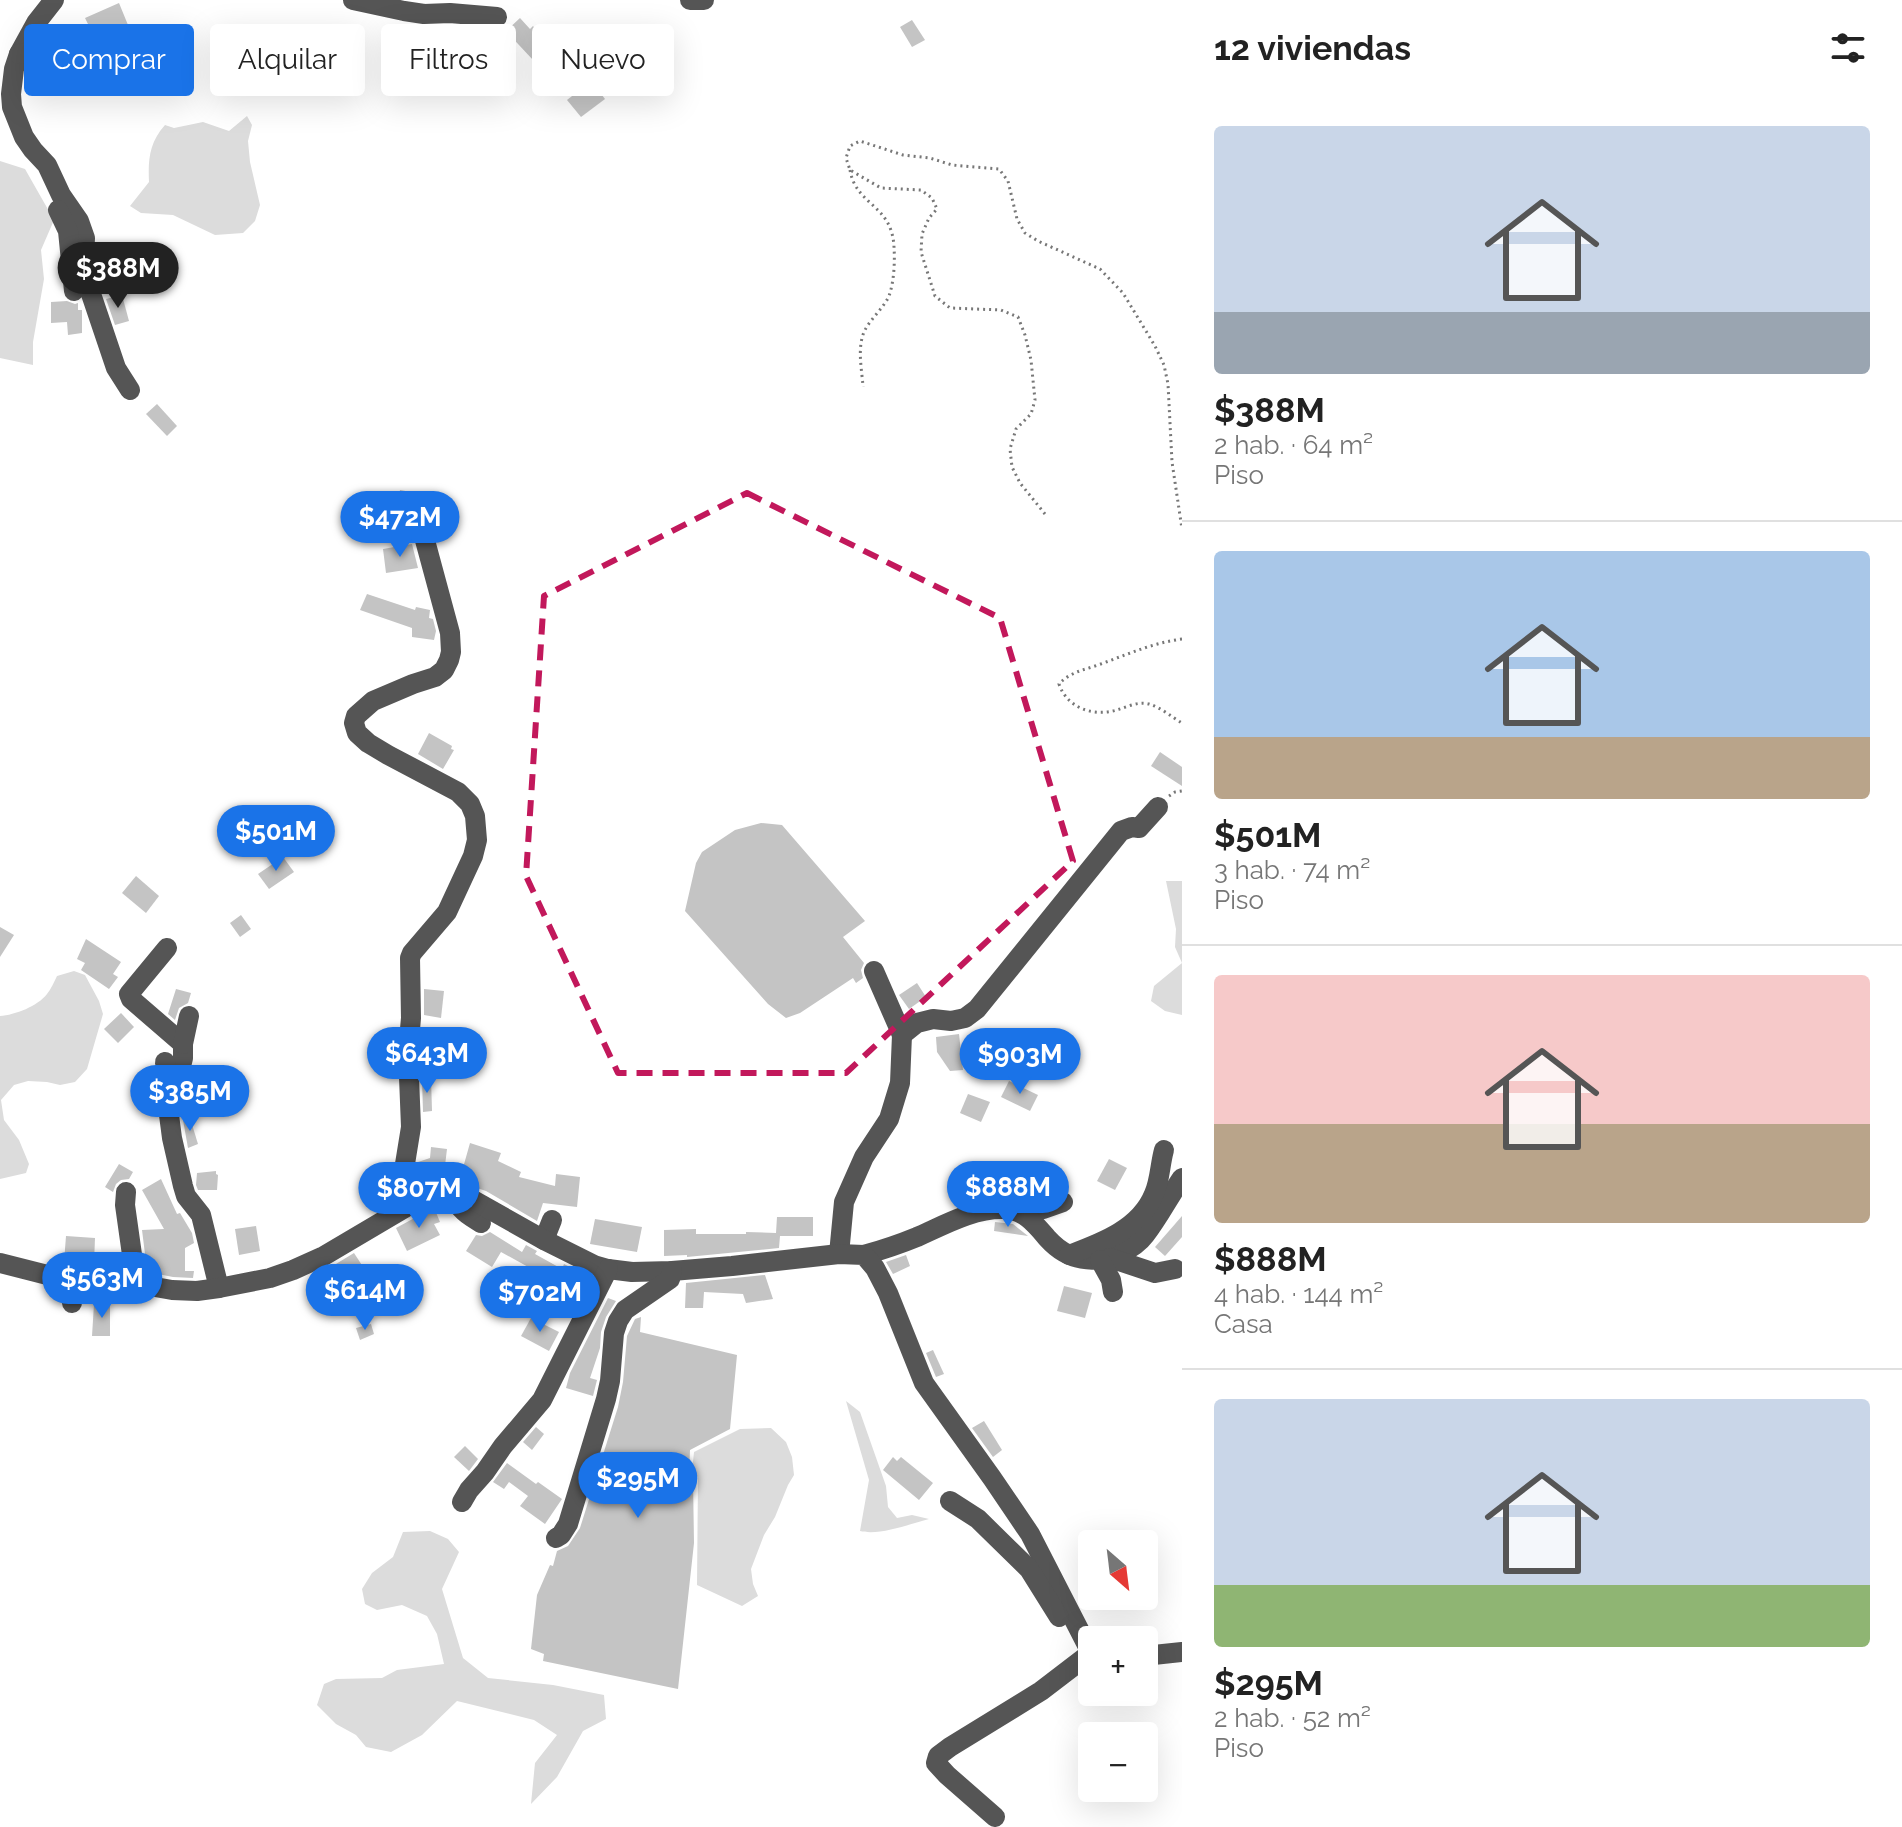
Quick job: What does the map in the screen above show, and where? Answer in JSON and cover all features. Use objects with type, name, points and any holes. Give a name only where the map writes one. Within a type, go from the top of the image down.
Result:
[{"type":"street","points":[[0,92],[14,36],[39,0]]},
{"type":"street","points":[[54,0],[36,23],[19,54],[11,94],[16,119],[24,137],[47,165],[61,195],[79,221],[102,282]]},
{"type":"street","points":[[353,0],[424,14],[497,17]]},
{"type":"street","points":[[690,0],[704,0]]},
{"type":"street","points":[[19,54],[24,54]]},
{"type":"street","points":[[0,106],[1,114],[68,231],[74,291]]},
{"type":"street","points":[[85,238],[84,258],[89,288],[116,368],[130,390]]},
{"type":"street","points":[[410,1205],[404,1170],[411,1127],[408,1052],[421,1020],[410,958],[447,912],[473,856],[477,840],[475,816],[470,804],[458,792],[368,743],[357,733],[354,723],[356,716],[373,701],[435,677],[444,670],[449,660],[450,633],[423,533]]},
{"type":"street","points":[[470,804],[476,781]]},
{"type":"street","points":[[902,1035],[917,1023],[965,1018],[977,1009],[1121,831],[1139,828],[1158,807]]},
{"type":"street","points":[[167,948],[122,990],[139,1015],[183,1044]]},
{"type":"street","points":[[839,1254],[844,1202],[864,1157],[889,1119],[900,1083],[902,1035],[874,971]]},
{"type":"street","points":[[175,1112],[189,1016]]},
{"type":"street","points":[[165,1062],[168,1090],[175,1112],[183,1186],[186,1196],[201,1215],[219,1288]]},
{"type":"street","points":[[1069,1255],[1110,1239],[1139,1218],[1154,1194],[1164,1150]]},
{"type":"street","points":[[1105,1259],[1130,1249],[1144,1238],[1182,1178]]},
{"type":"street","points":[[126,1192],[125,1205],[136,1283]]},
{"type":"street","points":[[454,1194],[455,1202],[464,1212],[481,1223]]},
{"type":"street","points":[[0,1263],[71,1281],[136,1283],[172,1290],[219,1288],[293,1270],[334,1250],[410,1205],[437,1195],[454,1194],[473,1200],[594,1265],[673,1282]]},
{"type":"street","points":[[556,1538],[568,1524],[596,1434],[610,1381],[614,1333],[625,1310],[673,1282],[732,1266],[839,1254],[864,1255],[978,1213],[1006,1209],[1021,1212],[1063,1202]]},
{"type":"street","points":[[1021,1212],[1051,1242],[1073,1258],[1105,1259],[1155,1273],[1175,1269]]},
{"type":"street","points":[[544,1240],[552,1220]]},
{"type":"street","points":[[196,1244],[212,1259]]},
{"type":"street","points":[[864,1255],[888,1293],[924,1383],[1030,1534],[1078,1627]]},
{"type":"street","points":[[1105,1259],[1113,1292]]},
{"type":"street","points":[[462,1502],[469,1490],[505,1458],[536,1423],[542,1400],[608,1269]]},
{"type":"street","points":[[71,1281],[72,1303]]},
{"type":"street","points":[[950,1501],[978,1519],[1029,1569],[1078,1644]]},
{"type":"street","points":[[1158,1655],[1182,1652]]},
{"type":"street","points":[[995,1817],[947,1775],[936,1763],[938,1756],[1041,1691],[1078,1660]]},
{"type":"path","points":[[863,387],[860,350],[864,332],[889,297],[894,246],[892,226],[857,191],[852,180],[846,158],[850,146],[860,141],[903,155],[930,158],[952,165],[999,169],[1008,181],[1017,219],[1025,233],[1100,269],[1123,293],[1155,346],[1164,365],[1171,412],[1172,462],[1182,529]]},
{"type":"path","points":[[850,170],[881,188],[921,190],[932,198],[937,209],[922,234],[921,252],[935,296],[950,308],[1001,310],[1018,317],[1031,360],[1035,400],[1031,414],[1016,429],[1010,449],[1012,467],[1020,483],[1045,514]]},
{"type":"path","points":[[1182,639],[1135,650],[1077,671],[1059,684],[1062,694],[1078,708],[1113,711],[1138,703],[1150,704],[1182,723]]},
{"type":"highlighted area","points":[[747,493],[1000,618],[1073,861],[846,1073],[618,1073],[526,876],[544,596]]},
{"type":"shaded area","points":[[247,116],[252,125],[248,141],[250,162],[260,205],[255,221],[243,233],[215,235],[173,215],[141,213],[130,206],[149,182],[151,152],[165,125],[174,128],[203,122],[229,131]]},
{"type":"shaded area","points":[[0,161],[25,169],[54,220],[41,250],[44,279],[33,342],[33,365],[0,358]]},
{"type":"shaded area","points":[[1166,881],[1182,881],[1182,963],[1175,947],[1176,929]]},
{"type":"shaded area","points":[[1182,963],[1182,1015],[1165,1011],[1151,1001],[1154,986]]},
{"type":"shaded area","points":[[74,971],[85,975],[103,1014],[87,1069],[75,1082],[60,1085],[28,1081],[14,1085],[1,1100],[4,1120],[19,1140],[29,1164],[26,1173],[0,1179],[0,1016],[32,1006],[47,994],[57,976]]},
{"type":"shaded area","points":[[846,1401],[860,1412],[886,1486],[888,1507],[897,1518],[912,1515],[929,1519],[885,1531],[860,1531],[869,1480]]},
{"type":"shaded area","points":[[771,1428],[786,1442],[794,1475],[751,1569],[758,1596],[742,1606],[697,1585],[698,1477],[692,1471],[694,1452],[740,1429]]},
{"type":"shaded area","points":[[430,1531],[448,1539],[459,1552],[442,1589],[463,1658],[488,1678],[553,1685],[604,1695],[606,1719],[583,1731],[557,1777],[531,1804],[535,1763],[557,1735],[534,1720],[457,1701],[422,1735],[391,1752],[366,1747],[356,1735],[336,1724],[317,1705],[324,1684],[336,1679],[382,1678],[397,1670],[444,1664],[437,1634],[427,1616],[402,1605],[377,1610],[365,1604],[362,1589],[372,1573],[393,1557],[403,1532]]},
{"type":"building","points":[[119,3],[128,24],[88,24],[85,18]]},
{"type":"building","points":[[520,18],[530,29],[532,27],[532,59],[516,42],[516,24],[514,24]]},
{"type":"building","points":[[912,20],[925,40],[912,47],[900,27]]},
{"type":"building","points":[[572,96],[603,96],[605,99],[581,117],[567,100]]},
{"type":"building","points":[[122,295],[129,321],[115,325],[106,299]]},
{"type":"building","points":[[51,302],[78,303],[78,310],[82,310],[82,333],[68,335],[67,322],[51,323]]},
{"type":"building","points":[[157,404],[177,426],[167,436],[146,414]]},
{"type":"building","points":[[400,490],[427,495],[423,520],[412,526],[394,522]]},
{"type":"building","points":[[412,544],[418,568],[386,573],[383,549]]},
{"type":"building","points":[[367,594],[415,610],[416,607],[430,610],[429,618],[433,619],[436,631],[434,640],[412,637],[412,628],[360,610]]},
{"type":"building","points":[[429,733],[454,750],[443,769],[418,754]]},
{"type":"building","points":[[1160,752],[1182,767],[1182,786],[1151,766]]},
{"type":"building","points":[[761,823],[782,825],[865,921],[843,937],[864,963],[861,970],[863,978],[856,983],[853,978],[800,1013],[786,1018],[768,1004],[685,911],[696,863],[702,852],[735,830]]},
{"type":"building","points":[[283,857],[294,872],[269,889],[258,874]]},
{"type":"building","points":[[136,876],[159,896],[146,913],[122,893]]},
{"type":"building","points":[[241,915],[251,929],[240,937],[230,923]]},
{"type":"building","points":[[0,927],[14,935],[0,957]]},
{"type":"building","points":[[86,939],[121,962],[113,974],[118,977],[109,989],[81,970],[85,963],[77,959]]},
{"type":"building","points":[[917,983],[926,997],[909,1009],[899,995]]},
{"type":"building","points":[[176,989],[191,993],[188,1003],[179,1008],[175,1020],[168,1014]]},
{"type":"building","points":[[424,989],[444,991],[441,1018],[424,1015]]},
{"type":"building","points":[[121,1013],[134,1027],[118,1043],[104,1029]]},
{"type":"building","points":[[959,1034],[963,1070],[950,1071],[937,1052],[936,1037]]},
{"type":"building","points":[[422,1079],[431,1079],[432,1111],[423,1112]]},
{"type":"building","points":[[203,1081],[228,1087],[224,1108],[198,1103]]},
{"type":"building","points":[[1009,1081],[1038,1095],[1030,1111],[1001,1097]]},
{"type":"building","points":[[968,1094],[990,1102],[981,1122],[960,1113]]},
{"type":"building","points":[[190,1118],[198,1144],[188,1148],[183,1120]]},
{"type":"building","points":[[470,1143],[501,1153],[498,1161],[521,1172],[519,1177],[555,1186],[556,1174],[580,1177],[577,1207],[543,1203],[537,1221],[486,1191],[459,1182]]},
{"type":"building","points":[[431,1147],[447,1149],[443,1182],[424,1180],[426,1185],[420,1187],[418,1162],[430,1158]]},
{"type":"building","points":[[1109,1159],[1127,1168],[1115,1190],[1097,1181]]},
{"type":"building","points":[[119,1164],[133,1172],[129,1179],[116,1184],[113,1192],[105,1187]]},
{"type":"building","points":[[216,1171],[217,1190],[198,1190],[197,1173]]},
{"type":"building","points":[[161,1179],[177,1214],[180,1213],[192,1233],[194,1243],[185,1248],[185,1271],[194,1271],[193,1278],[148,1272],[142,1230],[164,1229],[142,1190]]},
{"type":"building","points":[[435,1210],[440,1222],[434,1224],[440,1235],[407,1251],[396,1228]]},
{"type":"building","points":[[1182,1216],[1182,1237],[1165,1256],[1155,1247]]},
{"type":"building","points":[[777,1217],[813,1217],[813,1236],[780,1236],[779,1248],[687,1257],[664,1256],[664,1230],[696,1229],[696,1234],[776,1233]]},
{"type":"building","points":[[595,1219],[642,1227],[637,1252],[590,1244]]},
{"type":"building","points":[[995,1222],[1013,1224],[1028,1236],[994,1231]]},
{"type":"building","points":[[256,1226],[260,1251],[239,1255],[235,1229]]},
{"type":"building","points":[[490,1232],[522,1252],[526,1245],[537,1251],[535,1254],[562,1269],[564,1264],[578,1271],[577,1274],[588,1279],[581,1293],[575,1290],[569,1302],[519,1281],[530,1268],[501,1252],[492,1267],[466,1251],[476,1235]]},
{"type":"building","points":[[66,1236],[95,1238],[94,1263],[64,1262]]},
{"type":"building","points":[[354,1253],[369,1276],[365,1278],[367,1283],[345,1295],[340,1284],[335,1286],[326,1270]]},
{"type":"building","points":[[906,1255],[910,1266],[893,1274],[886,1262]]},
{"type":"building","points":[[765,1275],[773,1299],[746,1303],[743,1294],[704,1292],[703,1308],[685,1308],[686,1283]]},
{"type":"building","points":[[1064,1286],[1092,1293],[1085,1318],[1057,1311]]},
{"type":"building","points":[[608,1298],[616,1301],[601,1332],[600,1348],[590,1378],[597,1380],[593,1396],[566,1388],[570,1373]]},
{"type":"building","points":[[110,1303],[110,1336],[92,1336],[94,1304]]},
{"type":"building","points":[[641,1317],[640,1332],[737,1355],[730,1429],[690,1450],[694,1543],[678,1689],[543,1661],[544,1654],[531,1649],[537,1595],[550,1565],[553,1566],[557,1551],[568,1546],[580,1528],[618,1407],[627,1336],[635,1319]]},
{"type":"building","points":[[531,1318],[559,1332],[549,1351],[521,1336]]},
{"type":"building","points":[[371,1324],[374,1334],[360,1340],[356,1328]]},
{"type":"building","points":[[933,1350],[944,1374],[936,1377],[926,1353]]},
{"type":"building","points":[[984,1421],[1002,1450],[993,1457],[972,1428]]},
{"type":"building","points":[[536,1427],[544,1434],[532,1450],[523,1442]]},
{"type":"building","points":[[465,1446],[478,1459],[469,1471],[454,1457]]},
{"type":"building","points":[[893,1457],[897,1461],[901,1457],[933,1483],[919,1500],[883,1470]]},
{"type":"building","points":[[507,1463],[562,1499],[545,1524],[520,1506],[528,1496],[509,1482],[504,1489],[493,1482]]}]
